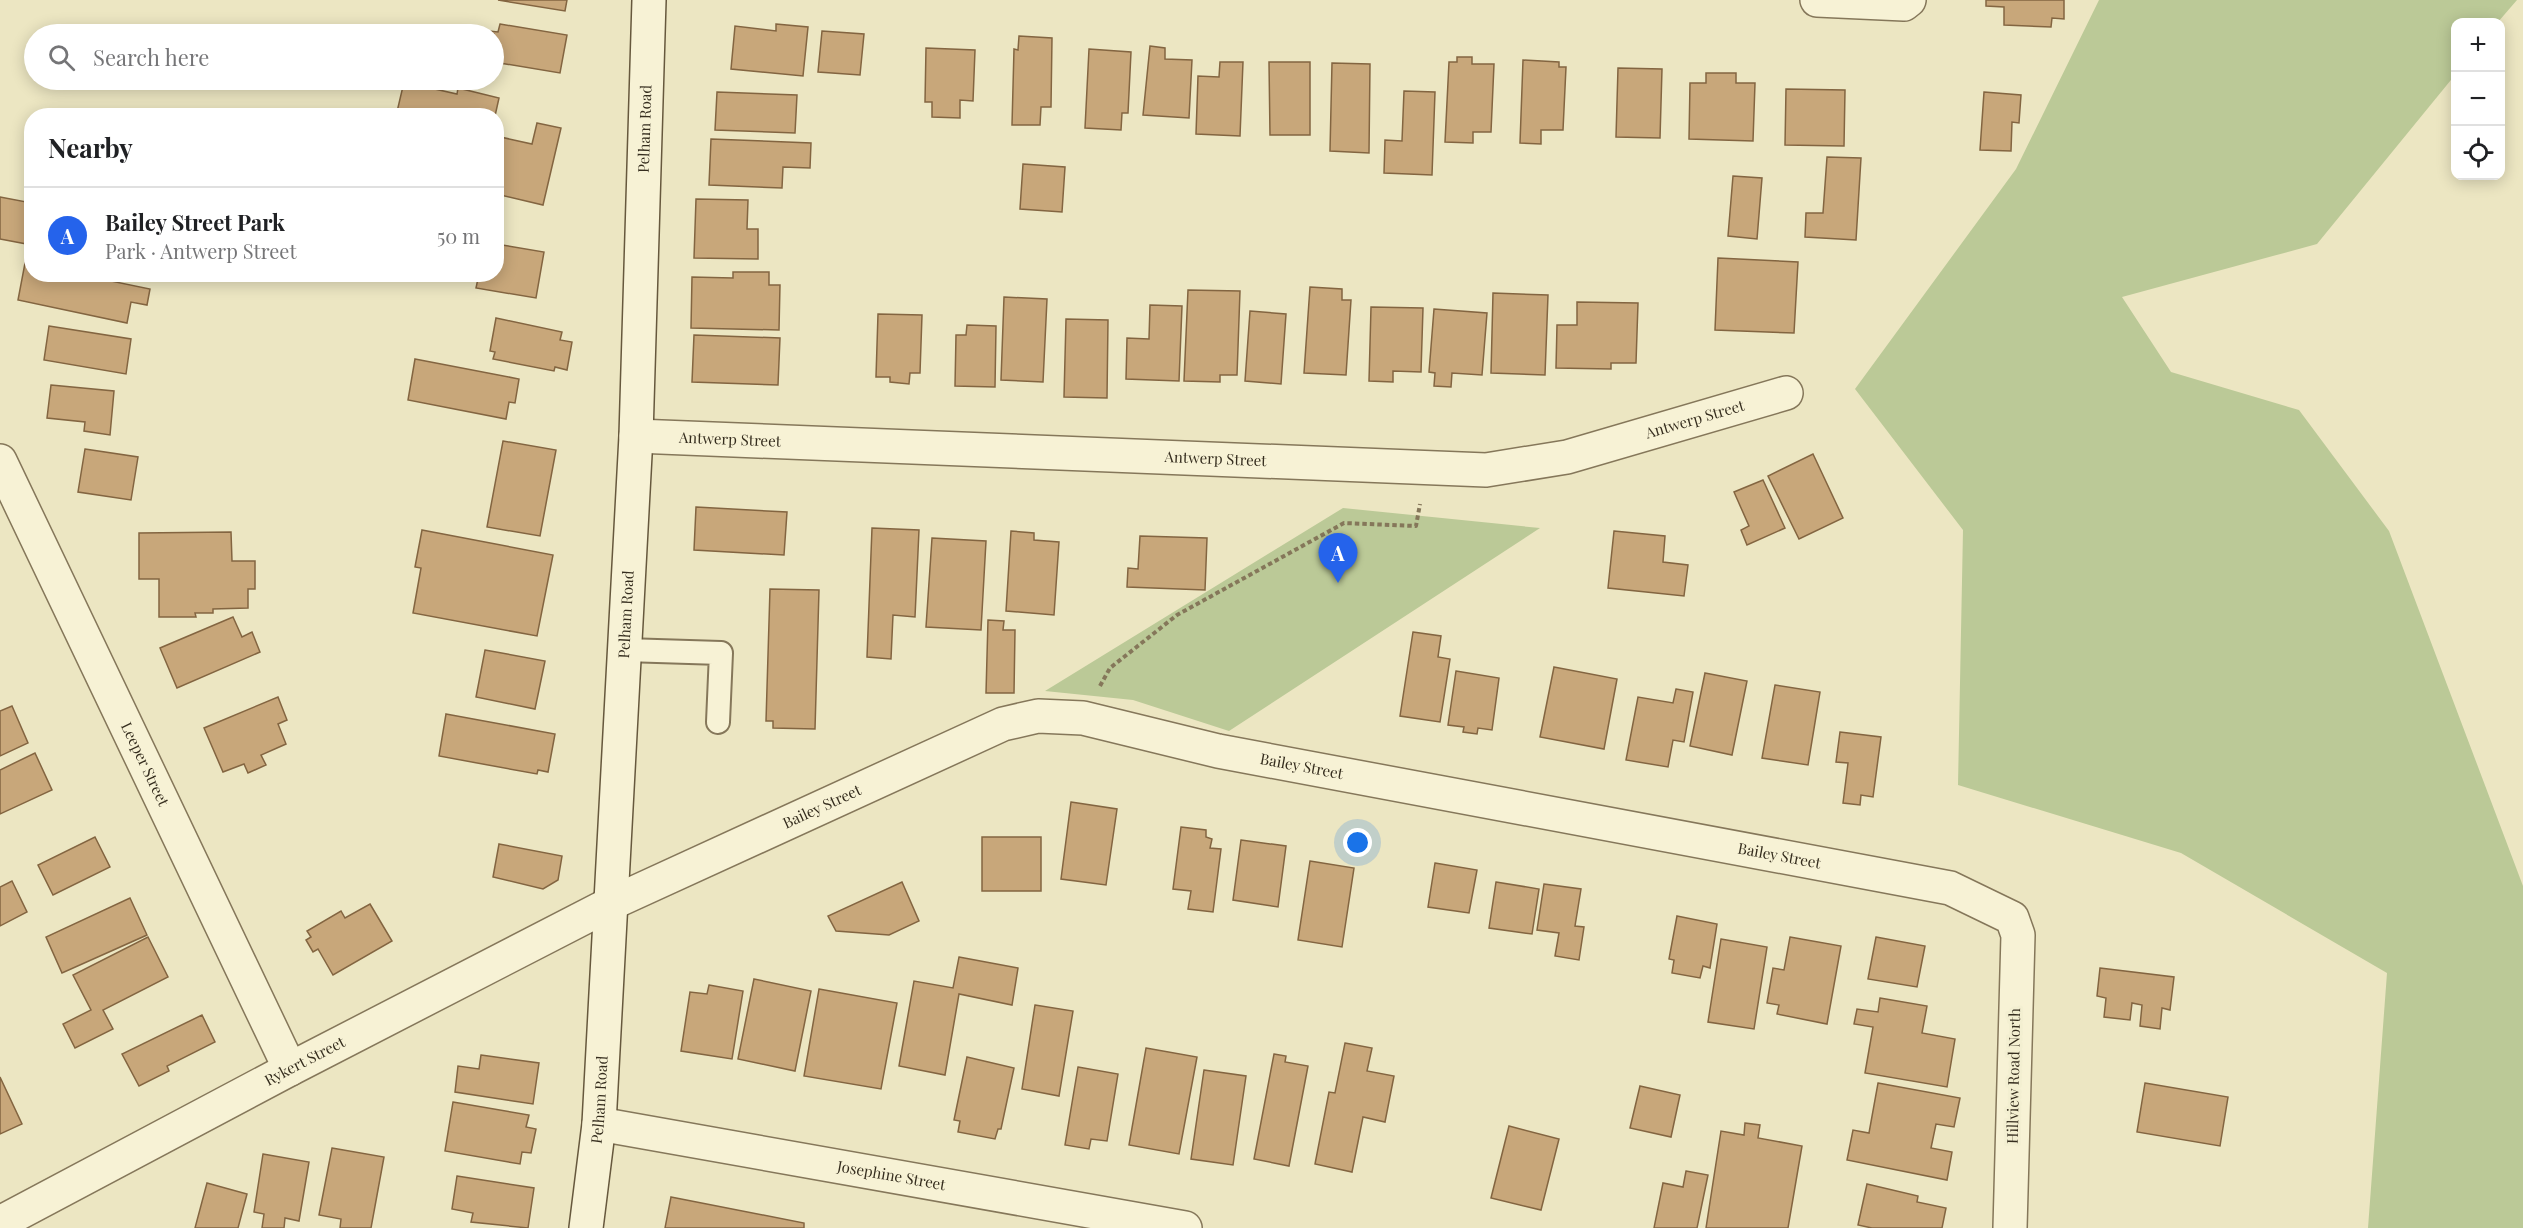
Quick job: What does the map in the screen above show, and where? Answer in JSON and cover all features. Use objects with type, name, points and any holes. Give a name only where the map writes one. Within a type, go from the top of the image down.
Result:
[{"type":"street","name":"Pelham Road","points":[[586,1228],[598,1124],[612,903],[636,436],[649,0]]},
{"type":"street","points":[[1817,0],[1904,4],[1909,0]]},
{"type":"street","name":"Antwerp Street","points":[[636,436],[1486,470],[1567,458],[1785,393]]},
{"type":"street","name":"Leeper Street","points":[[0,461],[290,1069]]},
{"type":"street","name":"Bailey Street","points":[[612,903],[1003,724],[1038,716],[1083,718],[1218,751],[1950,888],[2012,918],[2014,925]]},
{"type":"street","name":"Rykert Street","points":[[0,1223],[290,1069],[612,903]]},
{"type":"street","name":"Hillview Road North","points":[[2010,1228],[2018,935],[2014,925]]},
{"type":"street","name":"Josephine Street","points":[[598,1124],[1185,1228]]},
{"type":"lane","points":[[625,650],[721,653],[718,722]]},
{"type":"path","points":[[1083,718],[1110,668],[1177,615],[1344,523],[1416,526],[1426,468]]},
{"type":"green space","points":[[2099,0],[2517,0],[2501,18],[2451,18],[2451,80],[2317,244],[2122,297],[2171,372],[2299,410],[2389,531],[2523,886],[2523,1228],[2368,1228],[2387,973],[2181,853],[1958,785],[1963,530],[1855,389],[2016,169]]},
{"type":"green space","points":[[1343,508],[1540,528],[1229,731],[1133,700],[1045,691]]},
{"type":"building","points":[[498,0],[567,0],[565,11]]},
{"type":"building","points":[[1986,0],[2064,0],[2064,19],[2052,18],[2051,27],[2004,25],[2004,7],[1986,6]]},
{"type":"building","points":[[776,24],[808,27],[803,76],[731,69],[735,26],[776,31]]},
{"type":"building","points":[[504,25],[567,35],[560,73],[504,64]]},
{"type":"building","points":[[822,31],[864,34],[860,75],[818,72]]},
{"type":"building","points":[[1019,36],[1052,38],[1051,107],[1041,107],[1040,125],[1012,125],[1014,49],[1018,50]]},
{"type":"building","points":[[1150,46],[1165,48],[1165,59],[1192,60],[1189,118],[1143,115]]},
{"type":"building","points":[[926,48],[975,50],[973,101],[960,100],[960,118],[932,117],[932,102],[925,102]]},
{"type":"building","points":[[1089,49],[1131,52],[1128,113],[1122,113],[1121,130],[1085,128]]},
{"type":"building","points":[[1457,57],[1472,57],[1472,64],[1494,64],[1491,132],[1473,132],[1473,143],[1445,142],[1449,62],[1457,62]]},
{"type":"building","points":[[1523,60],[1559,62],[1559,67],[1566,67],[1563,130],[1541,130],[1541,144],[1520,143]]},
{"type":"building","points":[[1220,62],[1243,62],[1240,136],[1196,134],[1198,76],[1219,77]]},
{"type":"building","points":[[1269,62],[1310,62],[1310,135],[1270,135]]},
{"type":"building","points":[[1332,63],[1370,64],[1369,153],[1330,151]]},
{"type":"building","points":[[1618,68],[1662,69],[1660,138],[1616,137]]},
{"type":"building","points":[[1706,73],[1736,73],[1736,83],[1755,83],[1753,141],[1689,139],[1690,83],[1706,83]]},
{"type":"building","points":[[1786,89],[1845,90],[1844,146],[1785,145]]},
{"type":"building","points":[[402,90],[439,90],[457,94],[458,90],[466,90],[499,98],[497,108],[398,108]]},
{"type":"building","points":[[1404,91],[1435,92],[1432,175],[1384,173],[1385,140],[1402,141]]},
{"type":"building","points":[[717,92],[797,95],[795,133],[715,130]]},
{"type":"building","points":[[1984,92],[2021,95],[2019,123],[2012,122],[2011,151],[1980,150]]},
{"type":"building","points":[[537,123],[561,128],[543,205],[504,196],[504,138],[532,144]]},
{"type":"building","points":[[711,139],[811,143],[810,168],[783,167],[782,188],[709,185]]},
{"type":"building","points":[[1827,157],[1861,158],[1856,240],[1805,237],[1806,213],[1823,213]]},
{"type":"building","points":[[1023,164],[1065,167],[1062,212],[1020,209]]},
{"type":"building","points":[[1733,176],[1762,178],[1757,239],[1728,236]]},
{"type":"building","points":[[0,197],[24,202],[24,244],[0,239]]},
{"type":"building","points":[[696,199],[748,200],[747,229],[758,229],[758,259],[694,258]]},
{"type":"building","points":[[504,245],[544,252],[536,298],[476,288],[477,282],[504,282]]},
{"type":"building","points":[[1718,258],[1798,262],[1794,333],[1715,330]]},
{"type":"building","points":[[24,268],[24,282],[116,282],[150,289],[147,305],[131,302],[127,323],[18,300]]},
{"type":"building","points":[[733,272],[769,272],[769,285],[780,285],[779,330],[691,328],[692,277],[733,278]]},
{"type":"building","points":[[1310,287],[1342,289],[1342,300],[1351,300],[1346,375],[1304,373]]},
{"type":"building","points":[[1188,290],[1240,291],[1237,375],[1220,375],[1220,382],[1184,381]]},
{"type":"building","points":[[1493,293],[1548,295],[1545,375],[1491,373]]},
{"type":"building","points":[[1004,297],[1047,299],[1043,382],[1001,380]]},
{"type":"building","points":[[1577,302],[1638,303],[1636,363],[1611,363],[1611,369],[1556,368],[1557,325],[1577,325]]},
{"type":"building","points":[[1150,305],[1182,306],[1179,381],[1126,379],[1127,338],[1149,339]]},
{"type":"building","points":[[1371,307],[1423,308],[1421,372],[1393,371],[1393,382],[1369,381]]},
{"type":"building","points":[[1434,309],[1487,313],[1482,375],[1452,373],[1451,387],[1434,386],[1435,373],[1429,372]]},
{"type":"building","points":[[1250,311],[1286,314],[1281,384],[1245,381]]},
{"type":"building","points":[[878,314],[922,315],[920,373],[910,373],[909,384],[890,382],[890,377],[876,377]]},
{"type":"building","points":[[496,318],[562,332],[560,340],[572,342],[567,370],[555,367],[554,371],[493,359],[495,352],[490,351]]},
{"type":"building","points":[[1066,319],[1108,320],[1107,398],[1064,397]]},
{"type":"building","points":[[967,325],[996,326],[995,387],[955,386],[956,335],[966,335]]},
{"type":"building","points":[[49,326],[131,339],[126,374],[44,360]]},
{"type":"building","points":[[694,335],[780,338],[778,385],[692,382]]},
{"type":"building","points":[[415,359],[519,379],[515,403],[509,402],[506,419],[408,400]]},
{"type":"building","points":[[51,385],[114,391],[110,435],[84,431],[85,422],[47,418]]},
{"type":"building","points":[[503,441],[556,450],[540,536],[487,527]]},
{"type":"building","points":[[85,449],[138,457],[131,500],[78,492]]},
{"type":"building","points":[[1813,454],[1843,518],[1799,539],[1768,476]]},
{"type":"building","points":[[1763,480],[1785,528],[1747,545],[1741,530],[1749,526],[1734,492]]},
{"type":"building","points":[[696,507],[787,512],[784,555],[694,550]]},
{"type":"building","points":[[872,528],[919,530],[915,617],[893,615],[891,659],[867,657]]},
{"type":"building","points":[[422,530],[553,555],[537,636],[413,613],[421,568],[415,567]]},
{"type":"building","points":[[1011,531],[1034,533],[1034,540],[1059,542],[1054,615],[1006,611]]},
{"type":"building","points":[[1614,531],[1665,536],[1663,562],[1688,565],[1684,596],[1608,588]]},
{"type":"building","points":[[231,532],[232,561],[255,561],[255,589],[248,589],[248,608],[213,609],[213,613],[195,613],[196,617],[159,617],[159,579],[139,579],[139,533]]},
{"type":"building","points":[[1140,536],[1207,538],[1205,590],[1127,587],[1128,568],[1138,569]]},
{"type":"building","points":[[932,538],[986,541],[981,630],[926,627]]},
{"type":"building","points":[[770,589],[819,590],[815,729],[773,728],[773,721],[766,721]]},
{"type":"building","points":[[233,617],[242,637],[252,632],[260,652],[177,688],[160,648]]},
{"type":"building","points":[[988,620],[1004,621],[1003,630],[1015,630],[1014,693],[986,693]]},
{"type":"building","points":[[1413,632],[1441,636],[1438,657],[1450,659],[1440,722],[1400,716]]},
{"type":"building","points":[[485,650],[545,661],[535,709],[476,697]]},
{"type":"building","points":[[1554,667],[1617,679],[1604,749],[1540,737]]},
{"type":"building","points":[[1456,671],[1499,678],[1492,730],[1478,728],[1477,734],[1463,732],[1464,727],[1448,725]]},
{"type":"building","points":[[1705,673],[1747,681],[1732,755],[1690,746]]},
{"type":"building","points":[[1775,685],[1820,692],[1808,765],[1762,758]]},
{"type":"building","points":[[1676,689],[1693,692],[1684,742],[1673,740],[1668,767],[1626,760],[1638,697],[1673,703]]},
{"type":"building","points":[[278,697],[287,720],[278,724],[286,744],[261,755],[266,765],[248,773],[244,764],[223,772],[204,728]]},
{"type":"building","points":[[12,706],[28,743],[0,756],[0,711]]},
{"type":"building","points":[[446,714],[555,734],[548,772],[538,770],[537,774],[439,756]]},
{"type":"building","points":[[1840,732],[1881,737],[1873,797],[1861,795],[1860,805],[1843,803],[1848,763],[1836,762]]},
{"type":"building","points":[[35,753],[52,790],[0,814],[0,770]]},
{"type":"building","points":[[1071,802],[1117,809],[1106,885],[1061,879]]},
{"type":"building","points":[[1181,827],[1206,830],[1206,837],[1212,839],[1210,848],[1221,849],[1213,912],[1188,909],[1191,891],[1173,889]]},
{"type":"building","points":[[95,837],[110,867],[53,895],[38,865]]},
{"type":"building","points":[[982,837],[1041,837],[1041,891],[982,891]]},
{"type":"building","points":[[1241,840],[1286,846],[1278,907],[1233,900]]},
{"type":"building","points":[[499,844],[562,856],[558,880],[543,889],[493,877]]},
{"type":"building","points":[[1310,861],[1354,868],[1342,947],[1298,940]]},
{"type":"building","points":[[1435,863],[1477,870],[1469,913],[1428,907]]},
{"type":"building","points":[[12,881],[27,912],[0,926],[0,887]]},
{"type":"building","points":[[902,882],[919,921],[889,935],[836,931],[828,916]]},
{"type":"building","points":[[1496,882],[1539,889],[1532,934],[1489,928]]},
{"type":"building","points":[[1544,884],[1581,889],[1575,926],[1584,927],[1579,960],[1555,956],[1559,933],[1537,930]]},
{"type":"building","points":[[130,898],[147,935],[62,973],[46,937]]},
{"type":"building","points":[[370,904],[392,941],[333,975],[318,949],[313,952],[306,940],[311,937],[307,931],[341,911],[345,918]]},
{"type":"building","points":[[1677,916],[1717,924],[1710,968],[1703,966],[1700,978],[1672,973],[1674,960],[1669,959]]},
{"type":"building","points":[[148,937],[168,977],[103,1010],[113,1029],[75,1048],[63,1024],[91,1010],[73,975]]},
{"type":"building","points":[[1790,937],[1841,946],[1827,1024],[1777,1014],[1779,1005],[1767,1003],[1773,968],[1784,970]]},
{"type":"building","points":[[1876,937],[1925,946],[1917,987],[1868,979]]},
{"type":"building","points":[[1721,939],[1767,947],[1754,1029],[1708,1022]]},
{"type":"building","points":[[959,957],[1018,968],[1012,1005],[959,994],[945,1075],[899,1066],[914,981],[953,988]]},
{"type":"building","points":[[2100,968],[2174,977],[2170,1010],[2162,1008],[2160,1029],[2140,1026],[2142,1005],[2132,1003],[2130,1020],[2104,1017],[2106,998],[2097,996]]},
{"type":"building","points":[[754,979],[811,991],[795,1071],[738,1059]]},
{"type":"building","points":[[709,985],[743,991],[732,1059],[681,1051],[690,992],[707,994]]},
{"type":"building","points":[[819,989],[897,1003],[881,1089],[804,1076]]},
{"type":"building","points":[[1880,998],[1927,1006],[1922,1033],[1955,1039],[1947,1087],[1865,1073],[1873,1027],[1854,1024],[1857,1009],[1878,1012]]},
{"type":"building","points":[[1035,1005],[1073,1011],[1059,1096],[1022,1089]]},
{"type":"building","points":[[202,1015],[215,1042],[167,1066],[169,1071],[139,1086],[122,1054]]},
{"type":"building","points":[[1345,1043],[1372,1048],[1367,1071],[1394,1076],[1385,1122],[1363,1117],[1352,1172],[1315,1164],[1329,1092],[1335,1093]]},
{"type":"building","points":[[1146,1048],[1197,1057],[1179,1154],[1129,1145]]},
{"type":"building","points":[[1274,1054],[1286,1056],[1285,1062],[1308,1066],[1289,1166],[1254,1159]]},
{"type":"building","points":[[481,1055],[539,1063],[533,1104],[455,1092],[458,1066],[479,1069]]},
{"type":"building","points":[[967,1057],[1014,1068],[1001,1129],[998,1129],[995,1139],[958,1132],[960,1121],[954,1120]]},
{"type":"building","points":[[1078,1067],[1118,1074],[1107,1141],[1091,1139],[1089,1149],[1065,1145]]},
{"type":"building","points":[[1204,1070],[1246,1076],[1233,1165],[1191,1159]]},
{"type":"building","points":[[0,1077],[22,1124],[0,1134]]},
{"type":"building","points":[[1878,1083],[1960,1098],[1954,1127],[1936,1124],[1931,1148],[1952,1152],[1947,1180],[1847,1160],[1853,1130],[1869,1133]]},
{"type":"building","points":[[2145,1083],[2228,1097],[2220,1146],[2137,1132]]},
{"type":"building","points":[[1640,1086],[1680,1095],[1671,1137],[1630,1128]]},
{"type":"building","points":[[453,1102],[529,1115],[526,1127],[536,1129],[531,1153],[522,1152],[520,1164],[445,1151]]},
{"type":"building","points":[[1745,1123],[1760,1125],[1758,1138],[1802,1146],[1788,1228],[1706,1228],[1721,1131],[1744,1135]]},
{"type":"building","points":[[1509,1126],[1559,1139],[1541,1210],[1491,1198]]},
{"type":"building","points":[[332,1148],[384,1157],[371,1228],[340,1228],[341,1219],[319,1215]]},
{"type":"building","points":[[263,1154],[309,1162],[299,1221],[285,1218],[284,1228],[262,1228],[264,1214],[254,1212]]},
{"type":"building","points":[[1686,1171],[1708,1175],[1697,1228],[1654,1228],[1663,1183],[1683,1187]]},
{"type":"building","points":[[457,1176],[534,1188],[528,1228],[471,1222],[473,1213],[452,1209]]},
{"type":"building","points":[[207,1183],[247,1194],[238,1228],[195,1228]]},
{"type":"building","points":[[1867,1184],[1918,1196],[1917,1202],[1946,1208],[1942,1228],[1872,1228],[1858,1225]]},
{"type":"building","points":[[671,1197],[804,1223],[804,1228],[665,1228]]},
{"type":"place","name":"Bailey Street Park","points":[[1338,583]]}]
